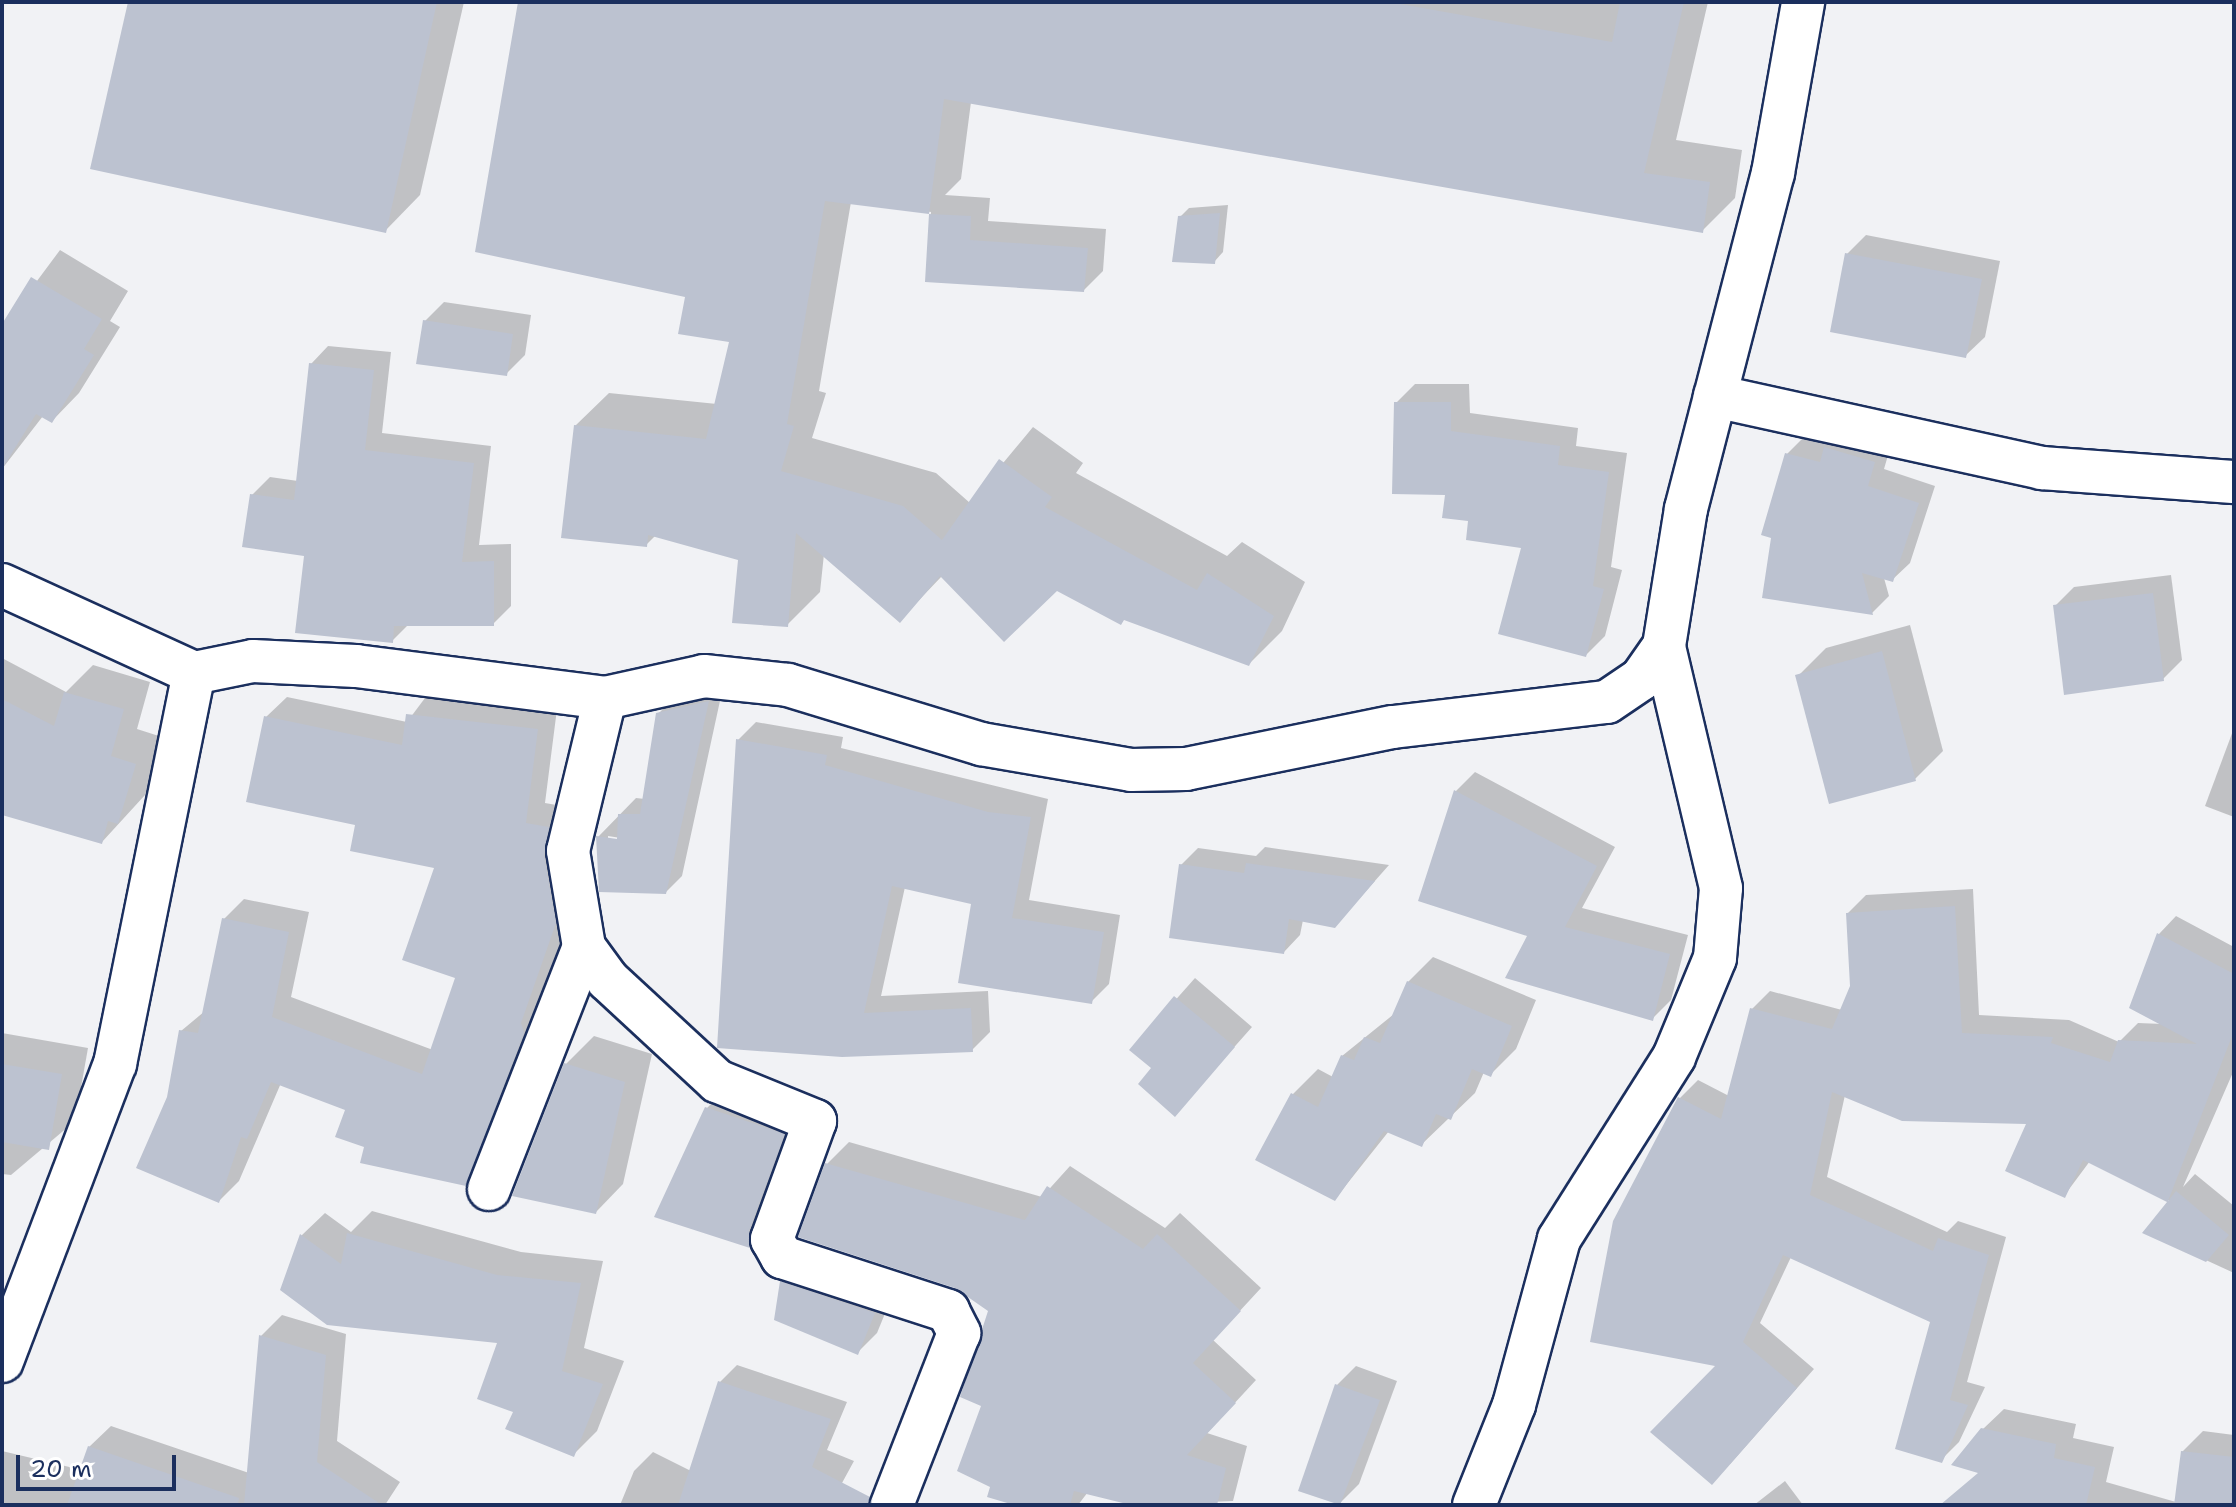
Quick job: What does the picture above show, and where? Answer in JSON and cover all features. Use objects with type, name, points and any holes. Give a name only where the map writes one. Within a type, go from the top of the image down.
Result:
[{"type":"street","points":[[1474,1505],[1514,1405],[1559,1239],[1674,1057],[1715,958],[1721,888],[1664,646],[1686,509],[1773,173],[1803,2]]},
{"type":"street","points":[[1715,396],[2042,468],[2234,482]]},
{"type":"street","points":[[2,585],[194,673],[253,661],[356,666],[605,698],[704,676],[788,685],[851,710],[1059,763],[1186,769],[1393,727],[1607,702],[1641,679],[1664,646]]},
{"type":"street","points":[[2,1361],[115,1064],[194,673]]},
{"type":"street","points":[[605,698],[568,851],[584,947],[608,980],[717,1081],[815,1121],[772,1239],[782,1257],[948,1311],[959,1333],[892,1505]]},
{"type":"street","points":[[489,1189],[584,947]]},
{"type":"building","points":[[128,2],[437,2],[386,233],[90,169]]},
{"type":"building","points":[[518,2],[1389,2],[1612,42],[1620,2],[1684,2],[1644,173],[1710,182],[1703,233],[944,99],[929,214],[825,201],[787,424],[794,426],[781,471],[903,506],[942,540],[999,459],[1052,497],[1045,507],[1197,590],[1207,573],[1274,616],[1249,666],[1124,620],[1121,625],[1057,591],[1004,642],[940,576],[900,623],[796,533],[788,627],[732,623],[738,560],[648,535],[647,547],[561,538],[574,425],[706,439],[729,342],[678,334],[685,297],[475,252]]},
{"type":"building","points":[[1220,213],[1215,264],[1172,262],[1178,216]]},
{"type":"building","points":[[929,214],[971,216],[970,240],[1088,248],[1084,292],[925,282]]},
{"type":"building","points":[[1845,253],[1982,279],[1966,358],[1830,332]]},
{"type":"building","points":[[31,277],[102,319],[84,349],[94,355],[52,423],[36,414],[2,469],[2,324]]},
{"type":"building","points":[[423,320],[513,334],[507,376],[416,364]]},
{"type":"building","points":[[309,363],[374,370],[365,450],[474,463],[462,562],[494,561],[494,626],[394,626],[393,643],[295,633],[304,556],[242,547],[250,494],[294,500]]},
{"type":"building","points":[[1394,402],[1451,402],[1451,431],[1560,446],[1558,465],[1609,472],[1593,586],[1604,589],[1586,657],[1498,634],[1521,548],[1466,540],[1468,521],[1442,518],[1445,495],[1392,494]]},
{"type":"building","points":[[1824,447],[1875,462],[1868,486],[1919,503],[1893,582],[1862,573],[1873,615],[1762,598],[1771,538],[1761,535],[1785,453],[1820,462]]},
{"type":"building","points":[[2153,593],[2164,681],[2064,695],[2053,605]]},
{"type":"building","points":[[1882,651],[1916,781],[1829,804],[1795,675]]},
{"type":"building","points":[[64,692],[124,709],[111,756],[136,764],[118,824],[108,821],[102,844],[2,815],[2,699],[54,726]]},
{"type":"building","points":[[709,701],[666,894],[599,892],[596,836],[617,839],[618,814],[640,814],[656,713]]},
{"type":"building","points":[[406,714],[538,729],[526,823],[549,827],[544,855],[556,923],[521,1023],[524,1033],[466,1186],[360,1163],[364,1147],[335,1137],[345,1110],[271,1082],[247,1139],[241,1137],[219,1203],[136,1168],[167,1097],[179,1030],[198,1033],[222,918],[289,932],[272,1017],[422,1074],[455,978],[402,960],[434,868],[350,851],[355,825],[246,802],[264,716],[402,745]]},
{"type":"building","points":[[736,739],[827,755],[825,765],[988,812],[1031,817],[1012,918],[1104,932],[1092,1004],[958,983],[971,904],[892,886],[864,1013],[971,1008],[973,1052],[842,1057],[717,1048]]},
{"type":"building","points":[[1454,790],[1597,866],[1565,927],[1670,954],[1653,1021],[1505,978],[1527,936],[1418,901]]},
{"type":"building","points":[[1246,863],[1375,881],[1335,928],[1289,919],[1284,954],[1169,938],[1179,864],[1244,873]]},
{"type":"building","points":[[1955,906],[1962,1033],[2053,1037],[2051,1043],[2110,1062],[2118,1040],[2197,1044],[2129,1008],[2157,933],[2234,974],[2234,1031],[2168,1201],[2176,1191],[2229,1235],[2206,1262],[2142,1233],[2167,1202],[2083,1160],[2065,1198],[2005,1171],[2026,1124],[1902,1121],[1832,1092],[1810,1195],[1933,1251],[1938,1238],[1989,1255],[1950,1400],[1968,1405],[1942,1463],[1895,1449],[1930,1322],[1783,1255],[1743,1342],[1797,1388],[1712,1485],[1650,1432],[1715,1366],[1590,1342],[1613,1221],[1678,1097],[1721,1119],[1750,1008],[1832,1029],[1850,986],[1846,913]]},
{"type":"building","points":[[1407,981],[1512,1026],[1491,1077],[1472,1069],[1451,1120],[1436,1114],[1422,1147],[1384,1131],[1335,1201],[1255,1160],[1291,1093],[1318,1107],[1341,1055],[1354,1060],[1364,1037],[1380,1043]]},
{"type":"building","points":[[1174,996],[1235,1047],[1175,1117],[1138,1084],[1151,1068],[1129,1050]]},
{"type":"building","points":[[564,1063],[625,1082],[596,1214],[512,1196]]},
{"type":"building","points":[[2,1064],[62,1074],[49,1150],[2,1142]]},
{"type":"building","points":[[705,1107],[785,1134],[749,1231],[750,1248],[654,1217]]},
{"type":"building","points":[[825,1163],[1025,1220],[1047,1186],[1143,1249],[1157,1234],[1241,1311],[1193,1363],[1236,1403],[1187,1455],[1226,1468],[1217,1505],[1131,1505],[1074,1491],[1070,1505],[1014,1505],[987,1497],[990,1487],[957,1471],[981,1406],[960,1397],[988,1311],[955,1288],[798,1237]]},
{"type":"building","points":[[347,1233],[497,1275],[581,1283],[562,1371],[603,1384],[574,1457],[505,1429],[513,1412],[477,1399],[497,1343],[327,1325],[280,1290],[300,1234],[341,1264]]},
{"type":"building","points":[[780,1281],[875,1313],[858,1355],[774,1320]]},
{"type":"building","points":[[259,1335],[326,1355],[317,1462],[382,1505],[244,1505]]},
{"type":"building","points":[[718,1381],[831,1419],[812,1467],[870,1497],[869,1505],[678,1505]]},
{"type":"building","points":[[1335,1384],[1380,1400],[1340,1505],[1298,1491]]},
{"type":"building","points":[[1981,1428],[2056,1444],[2054,1458],[2095,1467],[2086,1505],[1940,1505],[1978,1473],[1951,1465]]},
{"type":"building","points":[[88,1446],[239,1498],[238,1505],[67,1505]]},
{"type":"building","points":[[2181,1451],[2234,1457],[2234,1505],[2174,1505]]}]
